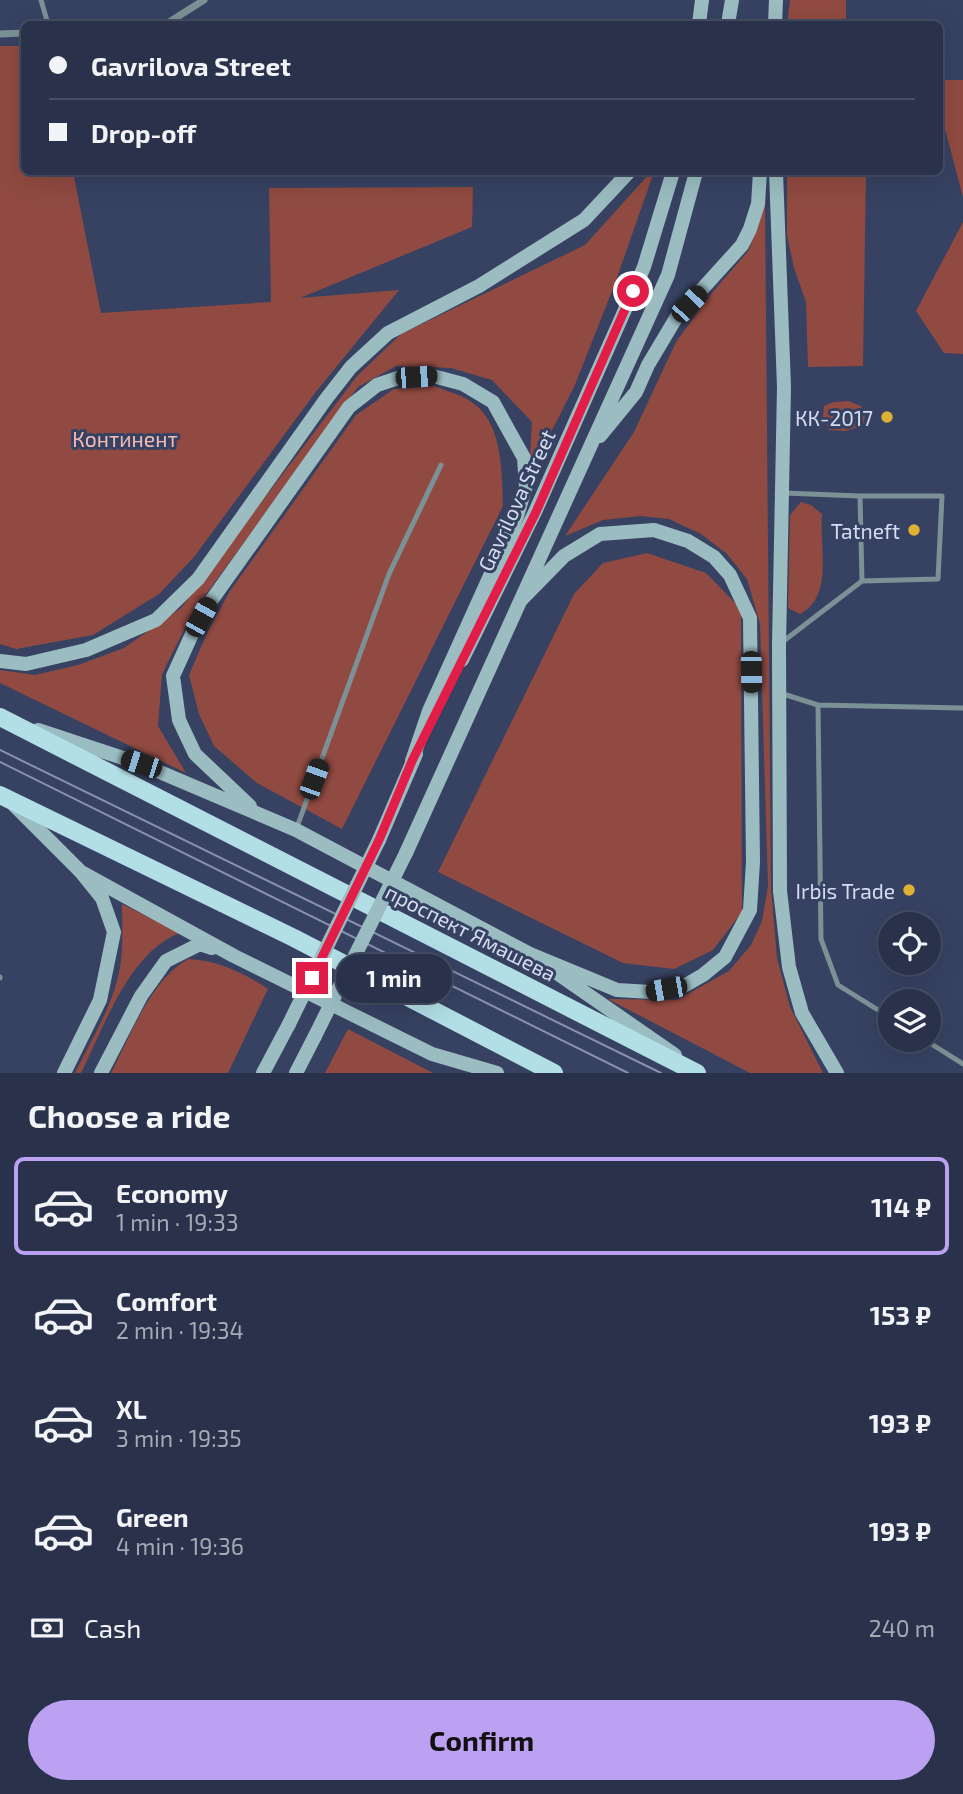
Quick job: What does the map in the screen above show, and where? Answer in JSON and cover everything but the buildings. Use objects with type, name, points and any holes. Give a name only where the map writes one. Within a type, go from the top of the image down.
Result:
[{"type":"main road","points":[[728,21],[732,0]]},
{"type":"main road","points":[[775,21],[776,0]]},
{"type":"main road","points":[[698,21],[701,3]]},
{"type":"main road","points":[[0,661],[26,664],[86,650],[156,620],[198,579],[351,367],[388,333],[479,286],[584,220],[626,175]]},
{"type":"main road","name":"Gavrilova Street","points":[[263,1073],[379,840],[412,761],[536,512],[644,267],[672,175]]},
{"type":"main road","points":[[296,1073],[406,853],[668,275],[695,175]]},
{"type":"main road","points":[[588,451],[636,392],[648,365],[676,318],[742,245],[758,204],[760,175]]},
{"type":"main road","points":[[776,175],[784,387],[779,645],[780,891],[789,967],[802,1013],[837,1073]]},
{"type":"main road","points":[[259,814],[195,754],[179,720],[173,676],[211,601],[349,407],[377,385],[398,378],[433,376],[463,384],[494,402],[524,458],[526,486],[517,516],[429,711],[412,761]]},
{"type":"main road","points":[[1,717],[141,764],[296,830],[530,954],[617,990],[651,992],[682,987],[703,975],[725,957],[750,910],[753,862],[750,618],[730,575],[714,557],[688,541],[654,530],[600,534],[564,556],[521,600]]},
{"type":"main road","name":"проспект Ямашева","points":[[1,717],[699,1073]]},
{"type":"main road","points":[[4,797],[81,872],[102,898],[114,932],[100,1000],[64,1073]]},
{"type":"main road","points":[[4,797],[294,938],[554,1073]]},
{"type":"main road","points":[[81,872],[234,956],[432,1054],[497,1073]]},
{"type":"main road","points":[[101,1073],[141,996],[166,961],[200,944],[234,956]]},
{"type":"main road","points":[[530,954],[699,1073]]},
{"type":"main road","points":[[432,1054],[457,1073]]},
{"type":"street","points":[[171,21],[204,0]]},
{"type":"street","points":[[0,34],[21,33]]},
{"type":"lane","points":[[41,0],[47,21]]},
{"type":"lane","points":[[296,830],[389,574],[441,465]]},
{"type":"lane","points":[[779,645],[862,581],[938,579],[942,496],[781,493]]},
{"type":"lane","points":[[860,496],[862,581]]},
{"type":"lane","points":[[779,693],[818,705],[963,708]]},
{"type":"lane","points":[[818,705],[821,939],[838,985],[878,1010]]},
{"type":"lane","points":[[941,1050],[963,1064]]},
{"type":"green space","points":[[790,0],[846,0],[846,21],[787,21]]},
{"type":"green space","name":"Континент","points":[[0,46],[21,46],[21,175],[74,175],[101,313],[271,302],[269,188],[473,187],[472,227],[300,298],[399,290],[315,393],[194,557],[159,594],[93,635],[16,649],[0,644]]},
{"type":"green space","points":[[943,80],[963,80],[963,197],[943,121]]},
{"type":"green space","points":[[648,175],[653,175],[614,286],[574,387],[529,475],[532,422],[492,380],[451,368],[396,366],[358,387],[193,612],[162,674],[158,726],[186,773],[0,683],[0,670],[35,675],[78,665],[124,648],[181,608],[357,376],[401,334],[585,245]]},
{"type":"green space","points":[[787,175],[866,175],[863,366],[808,367],[806,302],[794,268],[787,235]]},
{"type":"green space","points":[[765,201],[771,888],[777,958],[790,1007],[823,1073],[750,1073],[608,999],[677,1000],[729,971],[751,945],[762,921],[768,886],[760,624],[747,579],[727,554],[701,534],[669,519],[640,516],[603,520],[565,536],[634,432],[676,342],[711,294],[749,250]]},
{"type":"green space","points":[[963,222],[963,354],[944,353],[916,311]]},
{"type":"green space","points":[[434,386],[465,398],[487,418],[498,445],[501,461],[503,506],[342,829],[257,783],[214,746],[199,714],[189,675],[208,631],[230,591],[356,415],[394,389]]},
{"type":"green space","points":[[848,401],[861,406],[865,415],[863,426],[845,431],[829,430],[823,417],[824,406]]},
{"type":"green space","points":[[801,502],[811,505],[822,514],[823,570],[817,596],[811,606],[800,614],[788,608],[790,515]]},
{"type":"green space","points":[[647,553],[706,573],[741,609],[742,912],[713,950],[674,969],[623,963],[438,872],[574,594],[603,563]]},
{"type":"green space","points":[[122,904],[180,933],[146,956],[132,974],[109,1013],[81,1073],[75,1073],[105,1014],[118,977],[122,950]]},
{"type":"green space","points":[[189,959],[231,969],[268,989],[228,1073],[111,1073],[153,993],[164,979]]},
{"type":"green space","points":[[348,1029],[433,1073],[325,1073]]},
{"type":"tram line","points":[[0,750],[661,1073]]},
{"type":"tram line","points":[[0,762],[628,1073]]},
{"type":"place","name":"КК-2017","points":[[887,417]]},
{"type":"place","name":"Tatneft","points":[[914,530]]},
{"type":"place","name":"Irbis Trade","points":[[909,890]]},
{"type":"route","points":[[312,978],[379,840],[412,761],[536,512],[633,291]]}]
